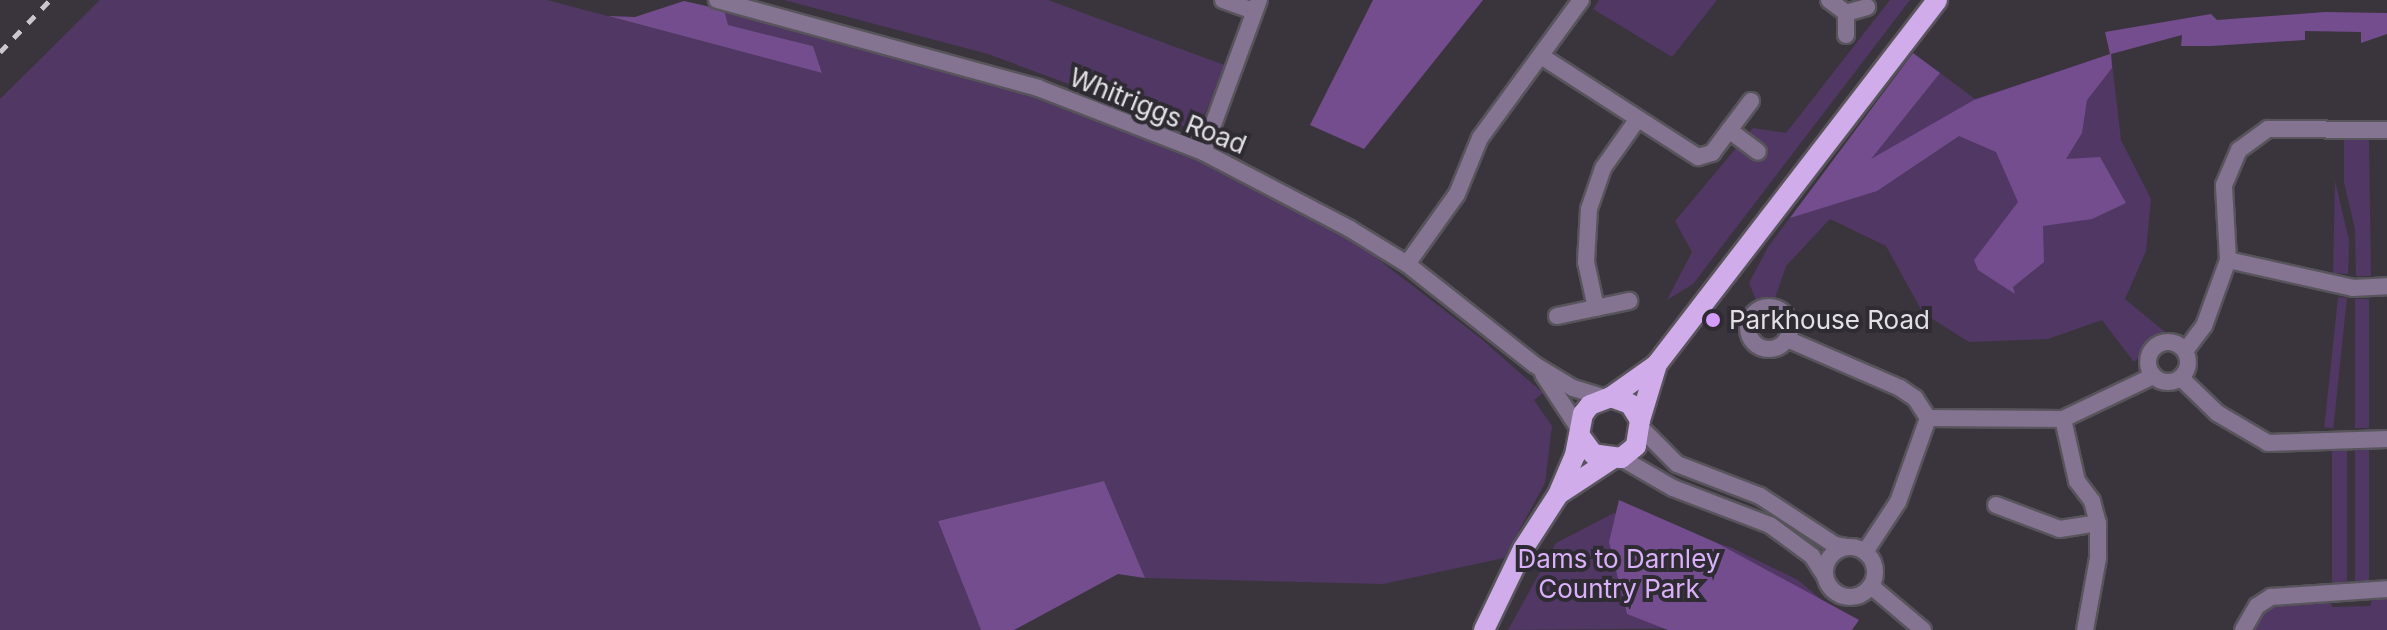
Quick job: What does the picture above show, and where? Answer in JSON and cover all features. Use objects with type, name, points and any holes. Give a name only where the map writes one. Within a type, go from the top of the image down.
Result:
[{"type":"main road","points":[[1484,630],[1523,549],[1558,495],[1590,405],[1608,398],[1657,364],[1937,0]]},
{"type":"main road","points":[[1558,495],[1636,446],[1657,364]]},
{"type":"main road","points":[[1608,398],[1630,404],[1641,424]]},
{"type":"main road","points":[[1580,433],[1593,454],[1616,458]]},
{"type":"street","name":"Whitriggs Road","points":[[717,0],[1038,88],[1203,152],[1288,194],[1407,264],[1535,365],[1573,388],[1608,398]]},
{"type":"street","points":[[1203,152],[1257,6],[1223,0]]},
{"type":"street","points":[[1407,264],[1457,194],[1480,138],[1581,0]]},
{"type":"street","points":[[1829,0],[1846,13]]},
{"type":"street","points":[[1846,13],[1867,7]]},
{"type":"street","points":[[1846,13],[1846,35]]},
{"type":"street","points":[[1541,56],[1698,157],[1712,153],[1751,101]]},
{"type":"street","points":[[1596,308],[1586,262],[1589,209],[1603,168],[1637,120]]},
{"type":"street","points":[[2185,351],[2204,326],[2228,260],[2224,185],[2228,167],[2252,138],[2268,129],[2294,127],[2387,130]]},
{"type":"street","points":[[1729,130],[1758,152]]},
{"type":"street","points":[[2228,260],[2353,288],[2387,286]]},
{"type":"street","points":[[1557,316],[1629,301]]},
{"type":"street","points":[[1787,339],[1900,388],[1915,398],[1928,418]]},
{"type":"street","points":[[2176,343],[2185,351],[2189,360],[2181,378],[2167,383],[2153,376],[2148,366],[2155,347],[2176,343]]},
{"type":"street","name":"Whitriggs Road","points":[[1535,365],[1580,433]]},
{"type":"street","points":[[1928,418],[2063,419],[2153,376]]},
{"type":"street","points":[[2181,378],[2217,413],[2268,443],[2387,439]]},
{"type":"street","points":[[1865,552],[1898,502],[1928,418]]},
{"type":"street","points":[[2063,419],[2077,481],[2092,501],[2098,523],[2098,558],[2085,630]]},
{"type":"street","points":[[1616,458],[1673,488],[1770,525],[1812,556],[1841,596],[1858,596],[1871,586],[1875,570],[1865,552],[1835,545],[1760,496],[1677,464],[1641,424]]},
{"type":"street","points":[[1996,505],[2060,529],[2098,523]]},
{"type":"street","points":[[1825,576],[1828,560],[1848,547]]},
{"type":"street","points":[[1871,586],[1923,630]]},
{"type":"street","points":[[2243,630],[2257,606],[2271,597],[2387,589]]},
{"type":"green space","points":[[100,0],[547,0],[822,73],[813,46],[727,25],[724,10],[1046,98],[1131,128],[1292,206],[1356,242],[1479,337],[1543,393],[1534,400],[1552,426],[1545,483],[1504,558],[1383,584],[1145,578],[1104,481],[938,521],[981,630],[0,630],[0,99]]},
{"type":"green space","points":[[784,0],[1048,0],[1227,66],[1200,124],[1185,127],[988,54]]},
{"type":"green space","points":[[1373,0],[1483,0],[1364,149],[1310,125]]},
{"type":"green space","points":[[1599,0],[1717,0],[1672,57],[1593,9]]},
{"type":"green space","points":[[1890,0],[1910,0],[1693,284],[1667,300],[1692,252],[1675,221],[1753,128],[1786,133]]},
{"type":"green space","points":[[684,1],[724,10],[728,25],[813,46],[822,73],[608,16],[635,17]]},
{"type":"green space","points":[[2325,12],[2387,13],[2387,34],[2361,43],[2361,32],[2305,31],[2305,40],[2211,46],[2181,46],[2182,35],[2111,54],[2112,68],[2087,100],[2082,133],[2066,159],[2100,157],[2126,203],[2092,219],[2043,226],[2044,262],[2013,287],[2015,294],[1978,270],[1974,260],[2018,202],[1996,152],[1959,136],[1877,191],[1790,218],[1913,53],[1940,73],[1871,159],[1974,100],[2110,54],[2105,32],[2211,14],[2217,20]]},
{"type":"green space","points":[[1913,53],[1975,99],[2111,54],[2121,140],[2151,199],[2146,251],[2125,299],[2165,332],[2134,362],[2102,320],[2048,339],[1969,342],[1923,313],[1886,246],[1830,219],[1786,266],[1775,298],[1757,302],[1749,283],[1768,247]]},
{"type":"green space","points":[[2344,140],[2369,140],[2371,276],[2356,276],[2355,229],[2344,182]]},
{"type":"green space","points":[[2335,181],[2349,240],[2348,274],[2333,273]]},
{"type":"green space","points":[[2338,297],[2347,298],[2333,428],[2324,427]]},
{"type":"green space","points":[[2355,299],[2369,299],[2369,428],[2355,428]]},
{"type":"green space","points":[[2355,450],[2369,450],[2369,583],[2355,583]]},
{"type":"green space","points":[[2332,451],[2347,451],[2347,584],[2332,584]]},
{"type":"green space","points":[[1104,481],[1145,578],[1118,574],[1014,630],[981,630],[938,521]]},
{"type":"green space","name":"Dams to Darnley Country Park","points":[[1619,500],[1717,543],[1859,620],[1852,630],[1668,630],[1627,614],[1609,542]]},
{"type":"green space","name":"Dams to Darnley Country Park","points":[[1614,513],[1730,547],[1798,580],[1854,627],[1508,630],[1556,543]]},
{"type":"green space","points":[[2387,596],[2387,630],[2250,630],[2268,608],[2288,599],[2330,597],[2332,607],[2370,606],[2373,597]]},
{"type":"railway","points":[[0,52],[50,0]]},
{"type":"place","name":"Parkhouse Road","points":[[1713,320]]}]
